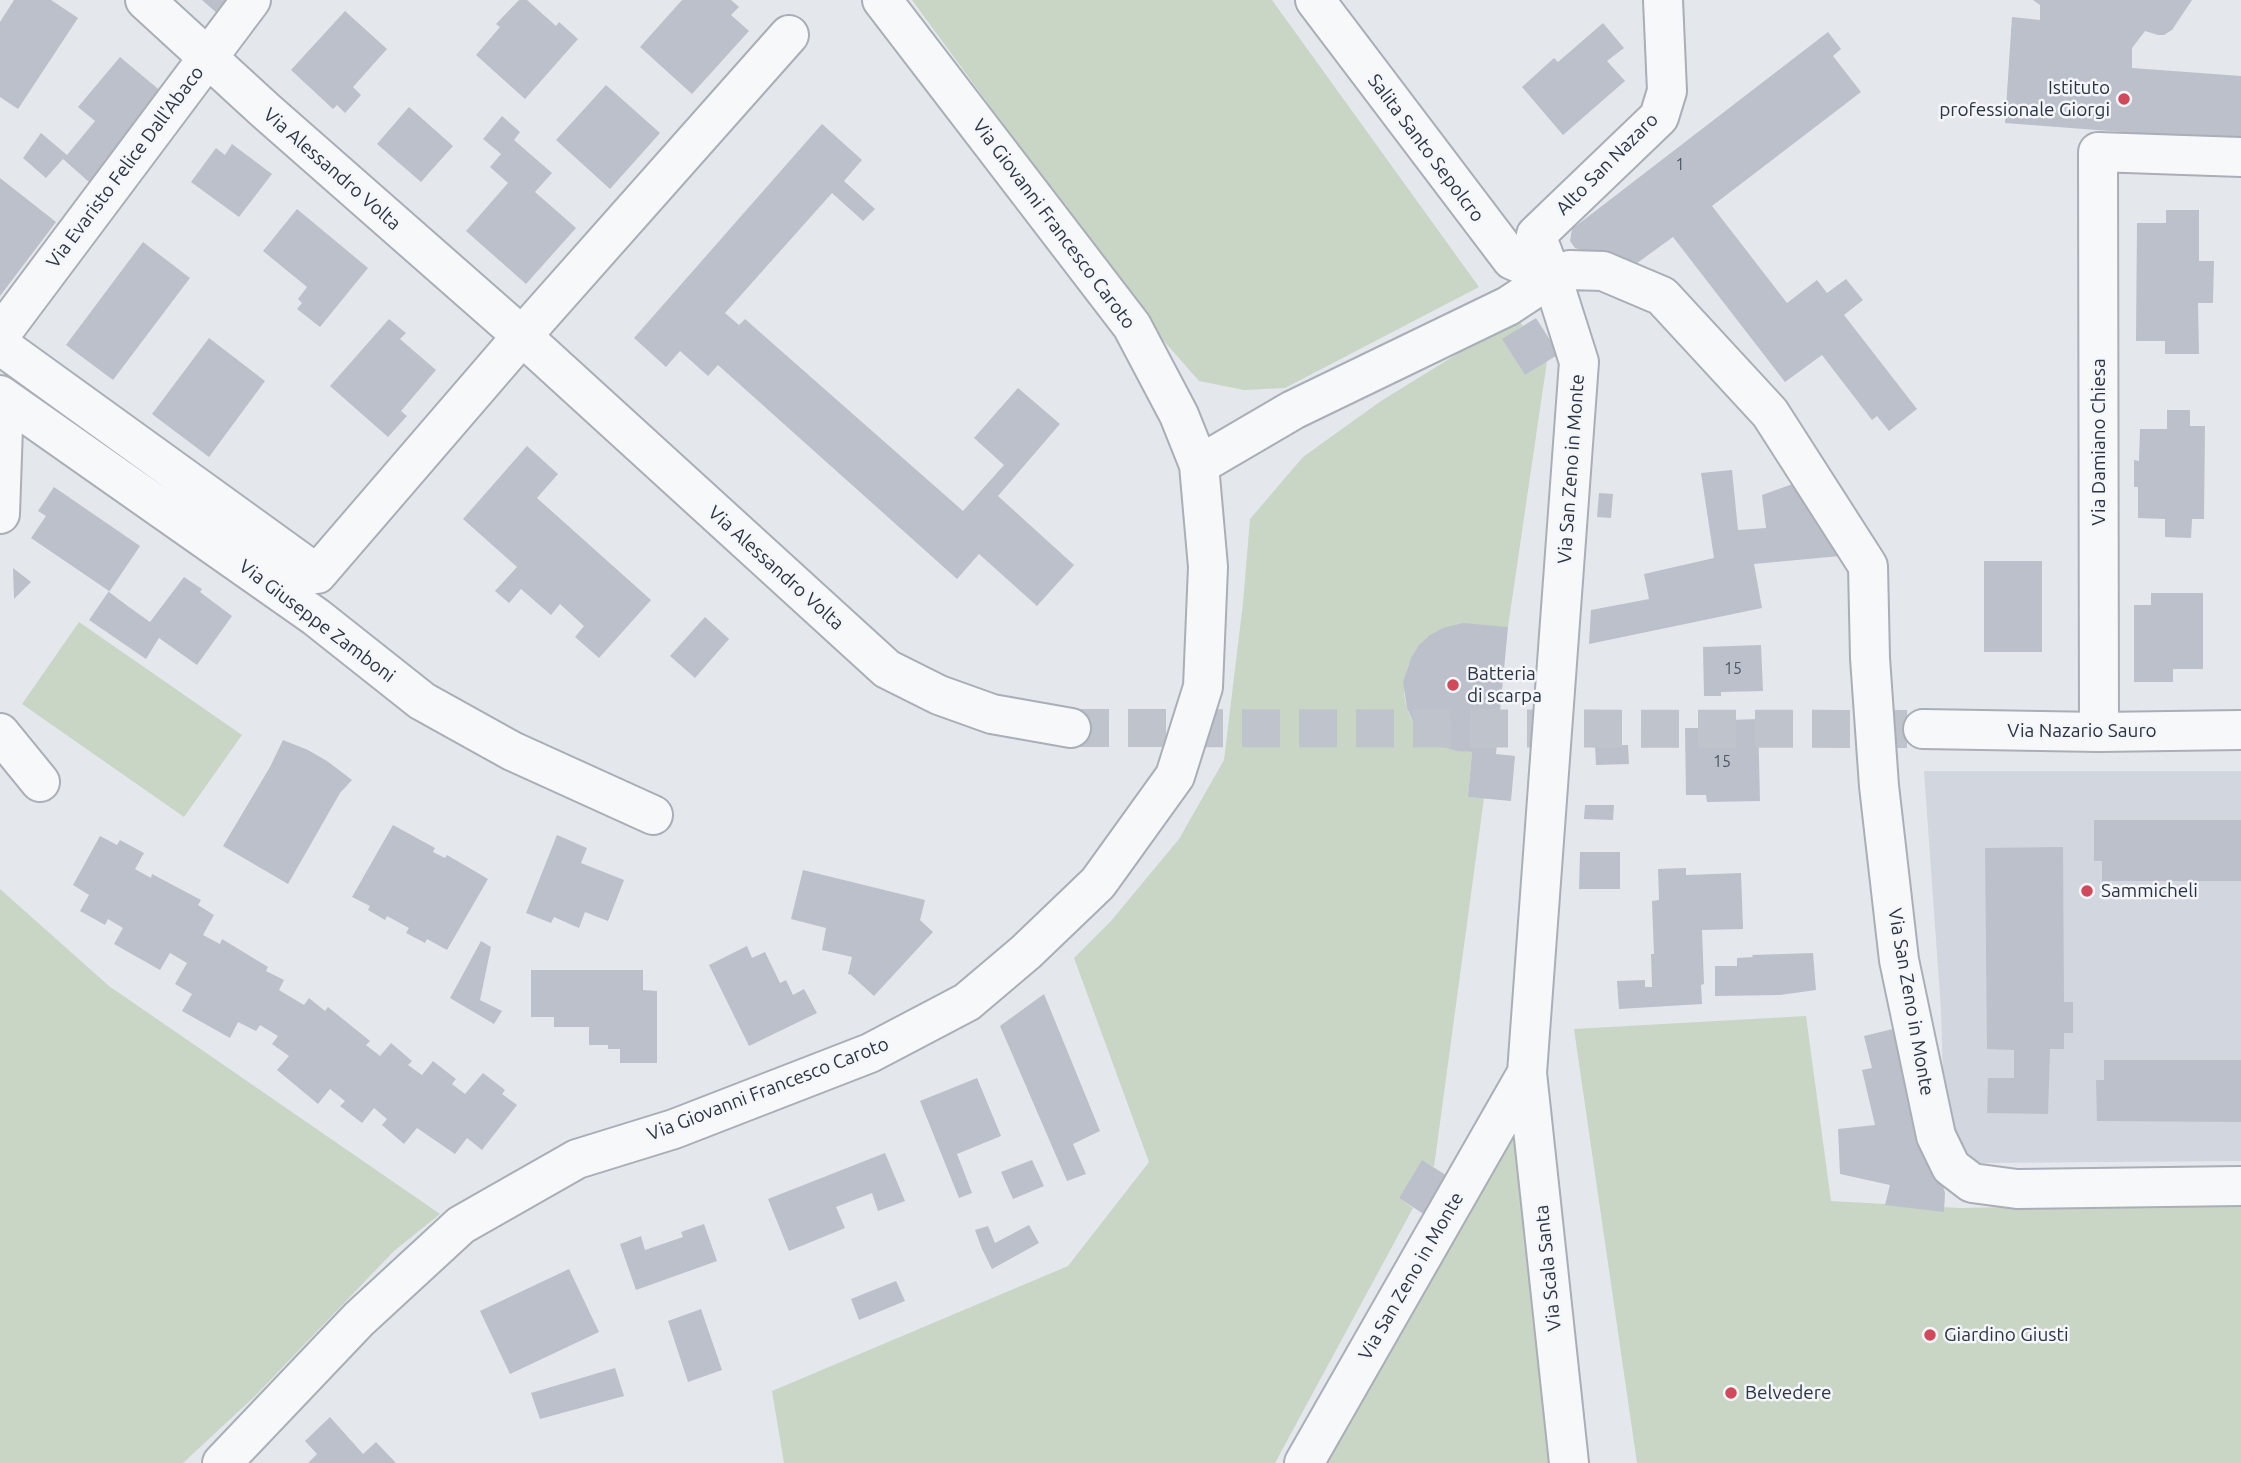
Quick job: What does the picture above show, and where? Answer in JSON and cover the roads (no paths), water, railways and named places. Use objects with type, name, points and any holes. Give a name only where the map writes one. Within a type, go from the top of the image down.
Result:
[{"type":"street","name":"Via Alessandro Volta","points":[[145,0],[522,336],[887,669],[939,695],[992,714],[1071,728]]},
{"type":"street","name":"Via Evaristo Felice Dall'Abaco","points":[[0,335],[251,0]]},
{"type":"street","name":"Via Giovanni Francesco Caroto","points":[[222,1463],[359,1320],[461,1224],[577,1159],[674,1129],[870,1053],[967,1002],[1098,883],[1175,776],[1203,687],[1208,566],[1199,465],[1179,415],[1132,326],[882,0]]},
{"type":"street","name":"Salita Santo Sepolcro","points":[[1315,0],[1512,260],[1552,277]]},
{"type":"street","name":"Alto San Nazaro","points":[[1552,277],[1536,235],[1659,117],[1667,91],[1663,0]]},
{"type":"street","points":[[522,336],[789,34]]},
{"type":"street","name":"Via Damiano Chiesa","points":[[2099,732],[2098,152],[2241,157]]},
{"type":"street","name":"Via San Zeno in Monte","points":[[1304,1463],[1527,1073],[1578,362],[1552,277],[1570,270],[1603,271],[1662,296],[1770,413],[1868,566],[1870,658],[1879,786],[1899,960],[1936,1136],[1951,1167],[1972,1183],[2017,1189],[2241,1186]]},
{"type":"street","points":[[1199,465],[1293,410],[1508,306],[1552,277]]},
{"type":"street","name":"Via Giuseppe Zamboni","points":[[0,345],[317,574],[522,336]]},
{"type":"street","name":"Via Giuseppe Zamboni","points":[[0,394],[316,617],[422,701],[512,751],[653,815]]},
{"type":"street","points":[[0,416],[3,427],[0,514]]},
{"type":"street","name":"Via Nazario Sauro","points":[[1923,729],[2099,732],[2241,730]]},
{"type":"street","points":[[0,733],[40,782]]},
{"type":"street","name":"Via Scala Santa","points":[[1527,1073],[1569,1463]]},
{"type":"tunnel","points":[[1071,728],[1923,729]]},
{"type":"place","name":"Istituto professionale Giorgi","points":[[2124,99]]},
{"type":"place","name":"Batteria di scarpa","points":[[1453,685]]},
{"type":"place","name":"Sammicheli","points":[[2087,891]]},
{"type":"place","name":"Giardino Giusti","points":[[1930,1335]]},
{"type":"place","name":"Belvedere","points":[[1731,1393]]}]
